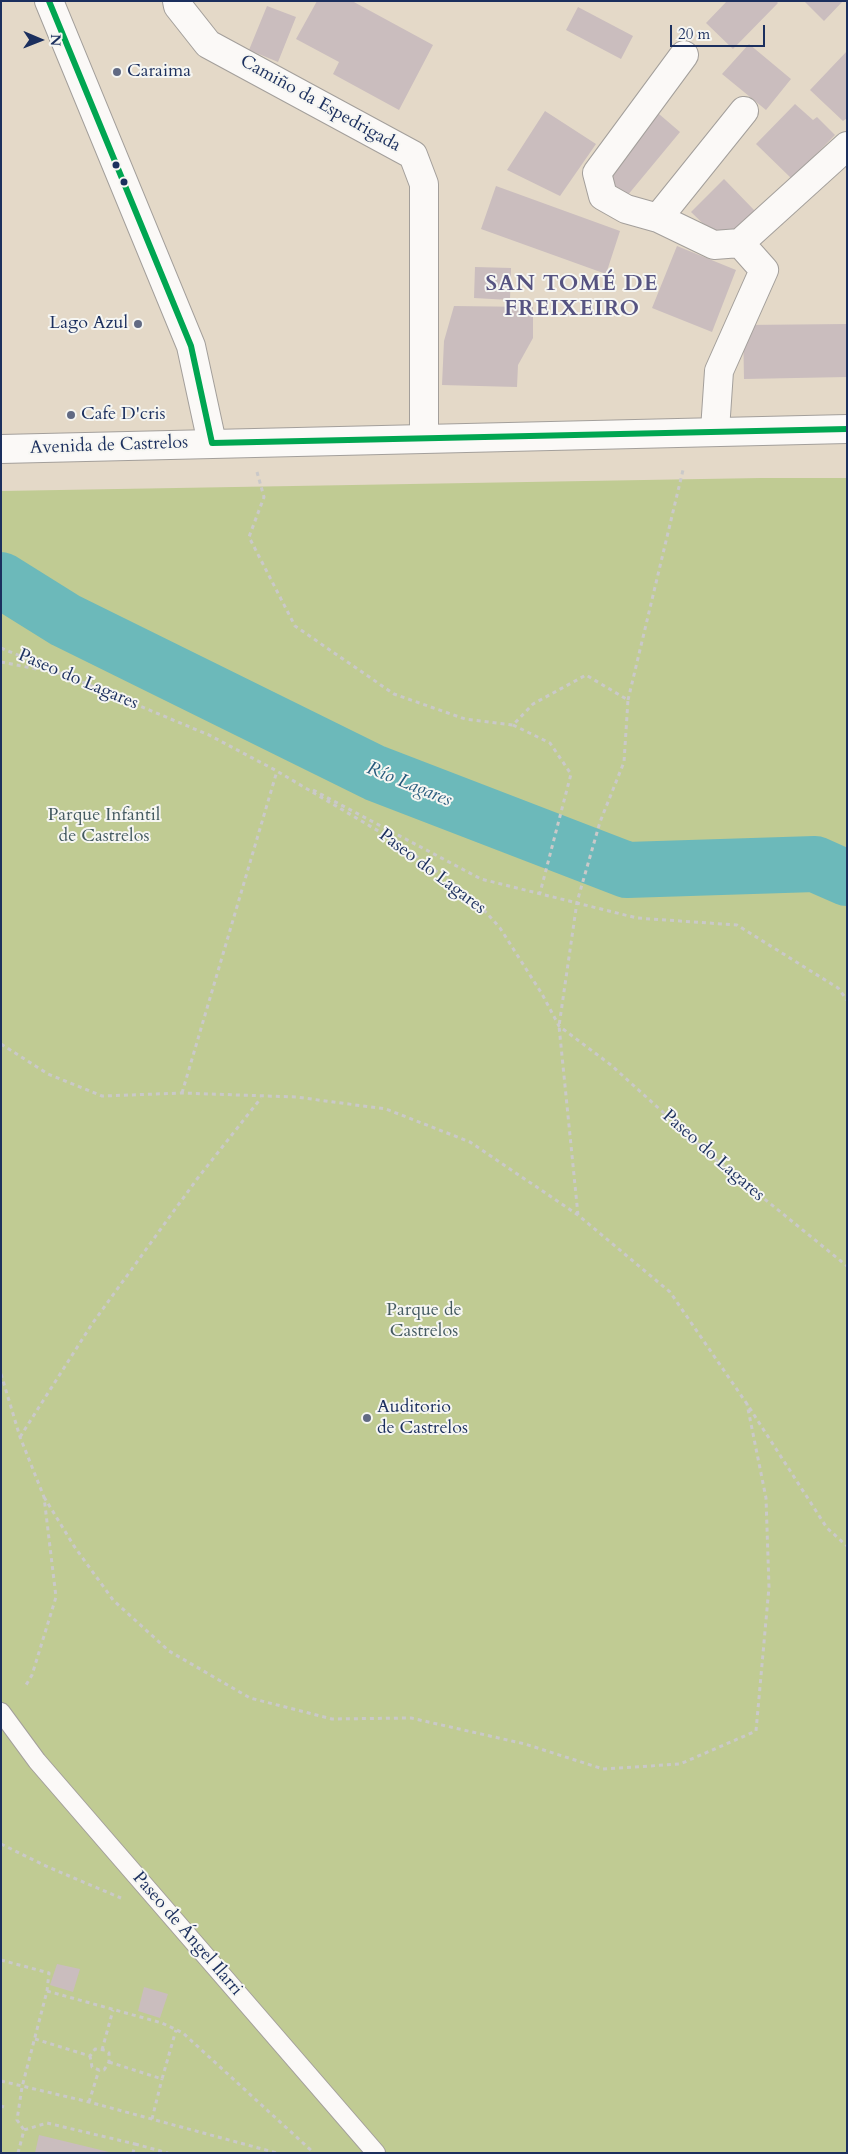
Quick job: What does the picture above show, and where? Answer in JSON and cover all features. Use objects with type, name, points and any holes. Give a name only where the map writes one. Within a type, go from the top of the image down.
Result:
[{"type":"street","points":[[49,1],[191,346],[212,443]]},
{"type":"street","name":"Camiño da Espedrigada","points":[[177,1],[178,6],[208,44],[413,155],[424,184],[424,437]]},
{"type":"street","points":[[684,54],[597,173],[603,196],[626,209],[658,218],[714,245],[740,243],[847,146]]},
{"type":"street","points":[[658,218],[744,111]]},
{"type":"street","points":[[715,430],[719,371],[764,270],[740,243]]},
{"type":"street","name":"Avenida de Castrelos","points":[[1,449],[715,430],[847,429]]},
{"type":"lane","name":"Paseo de Ángel Ilarri","points":[[1,1712],[37,1761],[376,2153]]},
{"type":"path","points":[[250,441],[264,498],[249,537],[296,626],[394,694],[465,719],[513,725],[550,743],[571,774],[540,893]]},
{"type":"path","points":[[578,1215],[559,1026],[577,902],[600,822],[624,762],[628,700],[683,470]]},
{"type":"path","name":"Paseo do Lagares","points":[[1,648],[70,675],[209,735],[275,770],[397,842],[476,902],[500,928],[559,1026],[611,1065],[708,1153],[847,1266]]},
{"type":"path","points":[[1,662],[70,675]]},
{"type":"path","points":[[513,725],[533,704],[586,675],[628,700]]},
{"type":"path","points":[[182,1093],[275,770],[481,879],[637,918],[737,925],[838,988],[847,1000]]},
{"type":"path","points":[[1,1044],[48,1074],[102,1096],[182,1093],[296,1097],[386,1109],[470,1142],[578,1215],[670,1292],[747,1404],[827,1528],[847,1546]]},
{"type":"path","points":[[20,1437],[98,1316],[197,1180],[262,1097]]},
{"type":"path","points":[[1,1374],[20,1437],[44,1497],[74,1546],[113,1600],[170,1651],[250,1698],[332,1719],[411,1718],[525,1744],[603,1770],[680,1764],[756,1731],[769,1587],[766,1498],[747,1404]]},
{"type":"path","points":[[26,1685],[32,1675],[56,1597],[44,1497]]},
{"type":"path","points":[[1,1844],[48,1868],[122,1899]]},
{"type":"path","points":[[1,1960],[49,1973],[47,1992],[22,2087],[18,2120],[24,2130],[18,2153]]},
{"type":"path","points":[[47,1992],[162,2023],[183,2033],[314,2153]]},
{"type":"path","points":[[102,2050],[113,2010]]},
{"type":"path","points":[[152,2119],[176,2030]]},
{"type":"path","points":[[35,2039],[90,2056]]},
{"type":"path","points":[[95,2049],[102,2050],[109,2053],[109,2062],[104,2070],[99,2070],[92,2067],[90,2056],[95,2049]]},
{"type":"path","points":[[109,2062],[162,2079]]},
{"type":"path","points":[[89,2102],[99,2070]]},
{"type":"path","points":[[1,2081],[89,2102],[277,2153]]},
{"type":"path","points":[[24,2130],[47,2123],[168,2153]]},
{"type":"path","points":[[133,2153],[135,2144]]},
{"type":"green space","name":"Parque de Castrelos","points":[[847,478],[847,2153],[1,2153],[1,491]]},
{"type":"building","points":[[317,1],[352,1],[433,45],[399,110],[333,74],[339,62],[296,39]]},
{"type":"building","points":[[727,1],[776,1],[778,3],[733,49],[706,23]]},
{"type":"building","points":[[804,1],[843,1],[824,21]]},
{"type":"building","points":[[267,6],[296,17],[278,62],[249,50]]},
{"type":"building","points":[[578,7],[633,36],[621,59],[566,30]]},
{"type":"building","points":[[749,44],[791,79],[766,110],[722,74]]},
{"type":"building","points":[[847,51],[847,118],[843,121],[810,90]]},
{"type":"building","points":[[795,104],[813,120],[817,117],[835,135],[792,179],[756,144]]},
{"type":"building","points":[[652,108],[680,132],[627,196],[599,172]]},
{"type":"building","points":[[545,111],[596,144],[560,196],[507,170]]},
{"type":"building","points":[[724,179],[755,211],[723,243],[691,212]]},
{"type":"building","points":[[496,186],[620,231],[606,274],[481,229]]},
{"type":"building","points":[[677,246],[736,270],[712,332],[652,308]]},
{"type":"building","points":[[475,267],[511,268],[510,300],[474,298]]},
{"type":"building","points":[[454,306],[533,307],[533,338],[518,365],[517,387],[442,385],[444,341]]},
{"type":"building","points":[[847,324],[847,377],[744,379],[743,325]]},
{"type":"building","points":[[57,1964],[80,1969],[73,1992],[50,1985]]},
{"type":"building","points":[[144,1987],[168,1994],[160,2018],[138,2011]]},
{"type":"building","points":[[39,2135],[109,2152],[109,2153],[35,2153]]},
{"type":"waterway","name":"Río Lagares","points":[[1,580],[65,620],[375,773],[627,870],[815,864],[847,878]]},
{"type":"transit line","points":[[49,1],[191,346],[212,443],[847,429]]},
{"type":"place","name":"Caraima","points":[[117,72]]},
{"type":"place","name":"Lago Azul","points":[[138,324]]},
{"type":"place","name":"Cafe D'cris","points":[[71,415]]},
{"type":"place","name":"Auditorio de Castrelos","points":[[367,1418]]},
{"type":"district","name":"SAN TOMÉ DE FREIXEIRO","points":[[572,298]]},
{"type":"park label","name":"Parque Infantil de Castrelos","points":[[104,826]]}]
